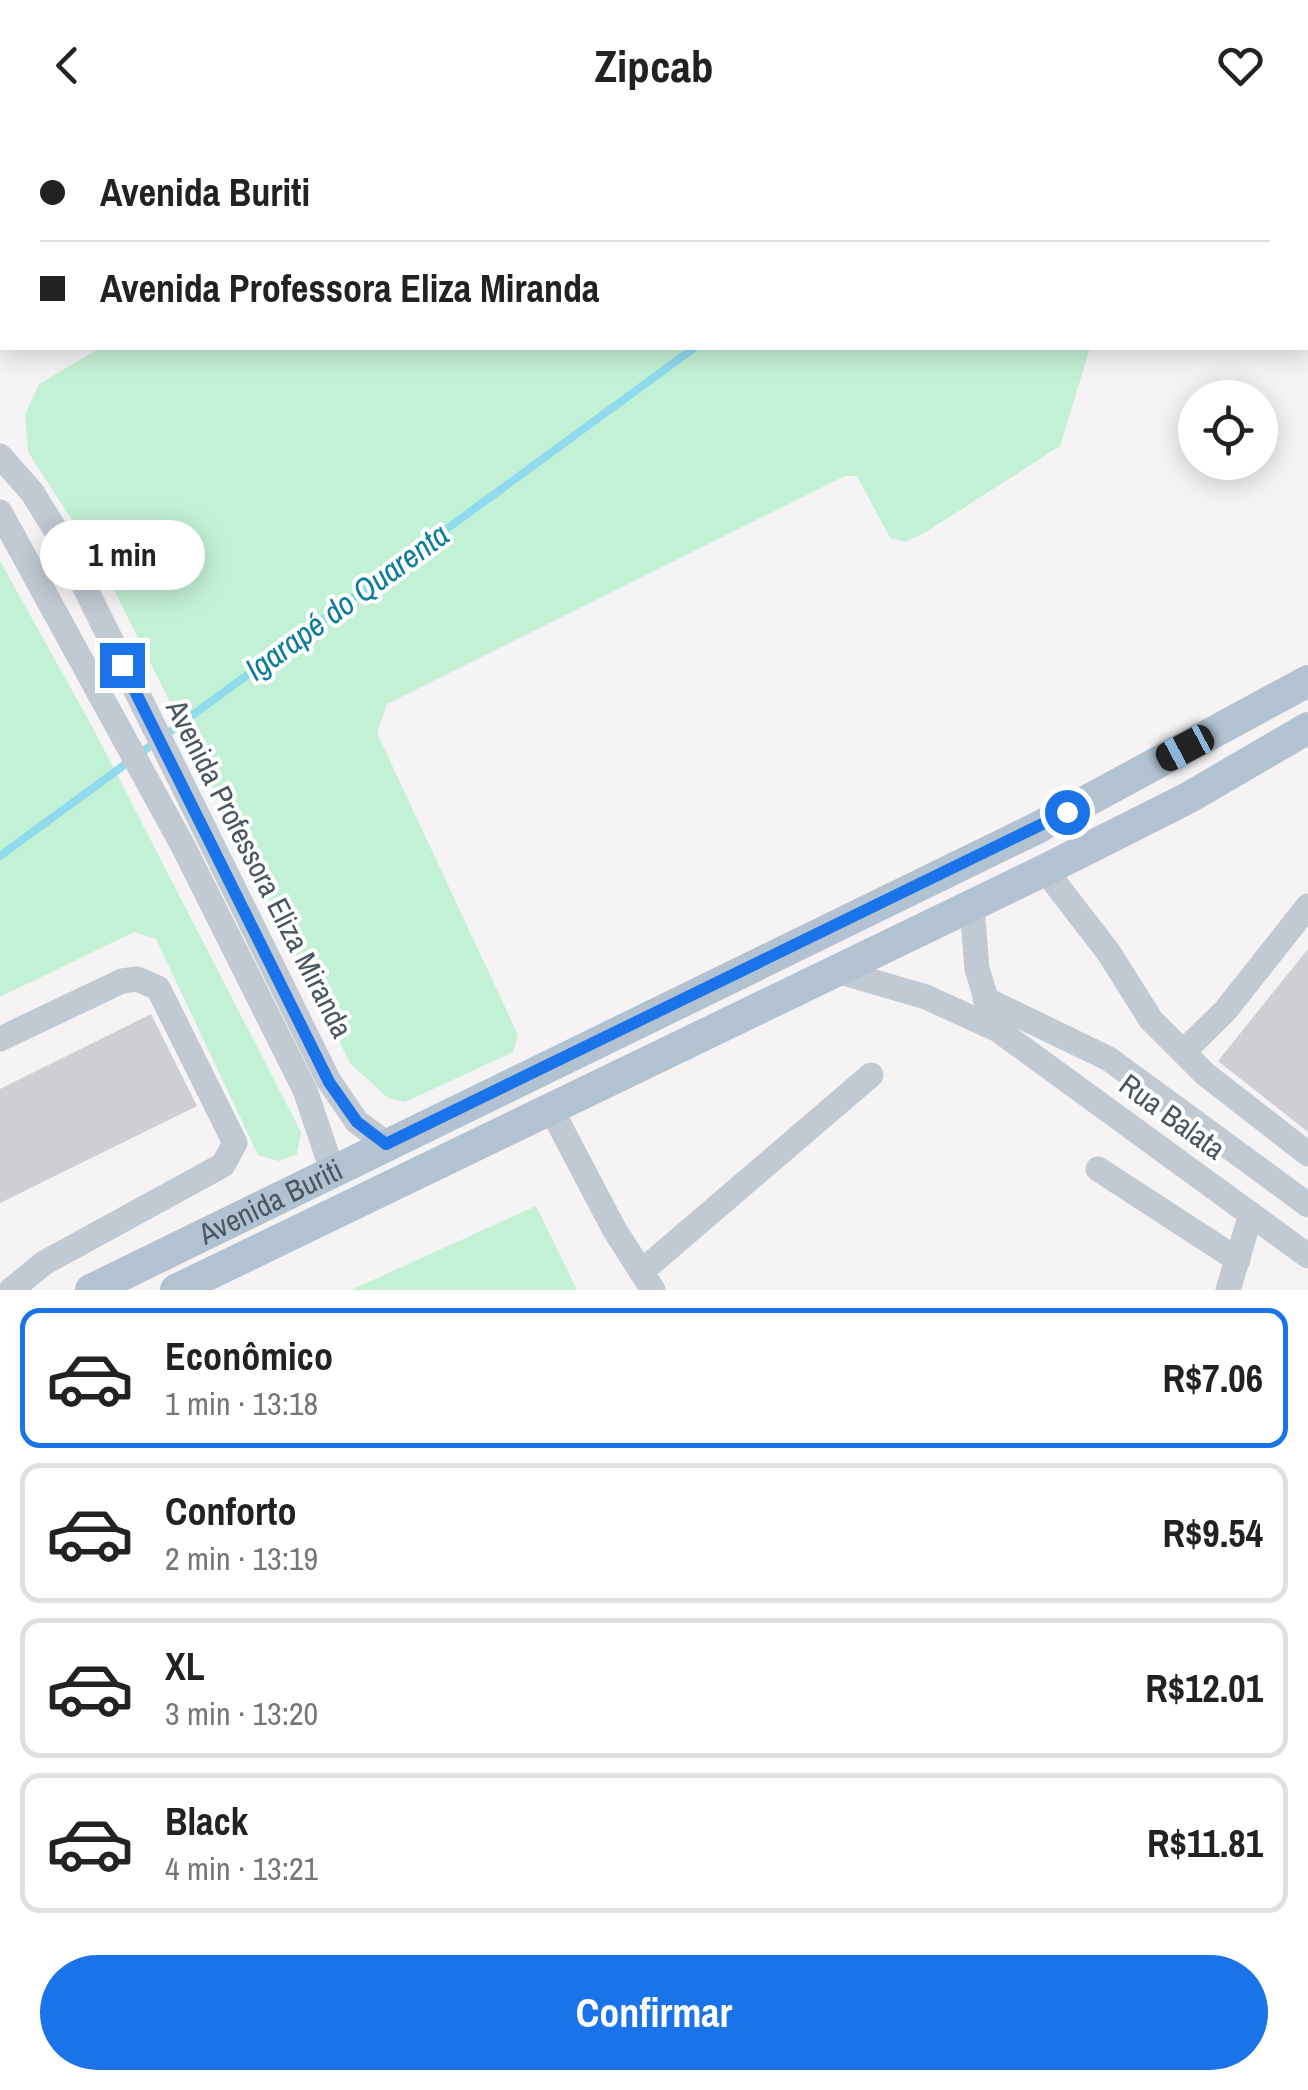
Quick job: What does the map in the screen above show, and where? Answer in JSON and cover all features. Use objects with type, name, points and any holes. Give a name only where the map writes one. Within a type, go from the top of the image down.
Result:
[{"type":"main road","name":"Avenida Buriti","points":[[91,1290],[1037,828],[1308,680]]},
{"type":"main road","name":"Avenida Buriti","points":[[176,1290],[1045,870],[1188,798],[1308,728]]},
{"type":"street","name":"Avenida Professora Eliza Miranda","points":[[0,456],[32,492],[61,538],[148,720],[168,789],[329,1082],[357,1122],[386,1144]]},
{"type":"street","points":[[0,512],[121,726],[168,789],[300,1079],[332,1170]]},
{"type":"street","points":[[1045,870],[1109,953],[1151,1020],[1183,1052],[1308,1154]]},
{"type":"street","points":[[972,906],[977,969],[998,1030]]},
{"type":"street","points":[[1183,1052],[1225,1011],[1308,906]]},
{"type":"street","name":"Rua Balata","points":[[837,971],[926,997],[998,1030],[1308,1256]]},
{"type":"street","points":[[0,1038],[111,985],[147,981],[158,988],[235,1142],[224,1165],[44,1263],[10,1290]]},
{"type":"street","points":[[985,998],[1108,1059],[1308,1205]]},
{"type":"street","points":[[550,1107],[646,1281],[871,1075]]},
{"type":"street","points":[[1098,1169],[1238,1260]]},
{"type":"street","points":[[1228,1290],[1250,1214]]},
{"type":"green space","points":[[97,350],[1089,350],[1060,446],[926,532],[905,542],[890,538],[857,476],[845,476],[387,704],[377,733],[518,1035],[513,1052],[405,1102],[388,1098],[350,1063],[103,568],[28,452],[25,415],[39,384]]},
{"type":"green space","points":[[0,561],[94,730],[301,1132],[297,1154],[279,1161],[258,1155],[156,939],[134,932],[0,997]]},
{"type":"green space","points":[[536,1206],[577,1290],[351,1290]]},
{"type":"building","points":[[1308,949],[1308,1132],[1218,1061]]},
{"type":"building","points":[[151,1014],[197,1106],[0,1203],[0,1089]]},
{"type":"waterway","name":"Igarapé do Quarenta","points":[[0,856],[691,350]]},
{"type":"route","points":[[122,665],[329,1082],[357,1122],[386,1144],[1067,812]]}]
